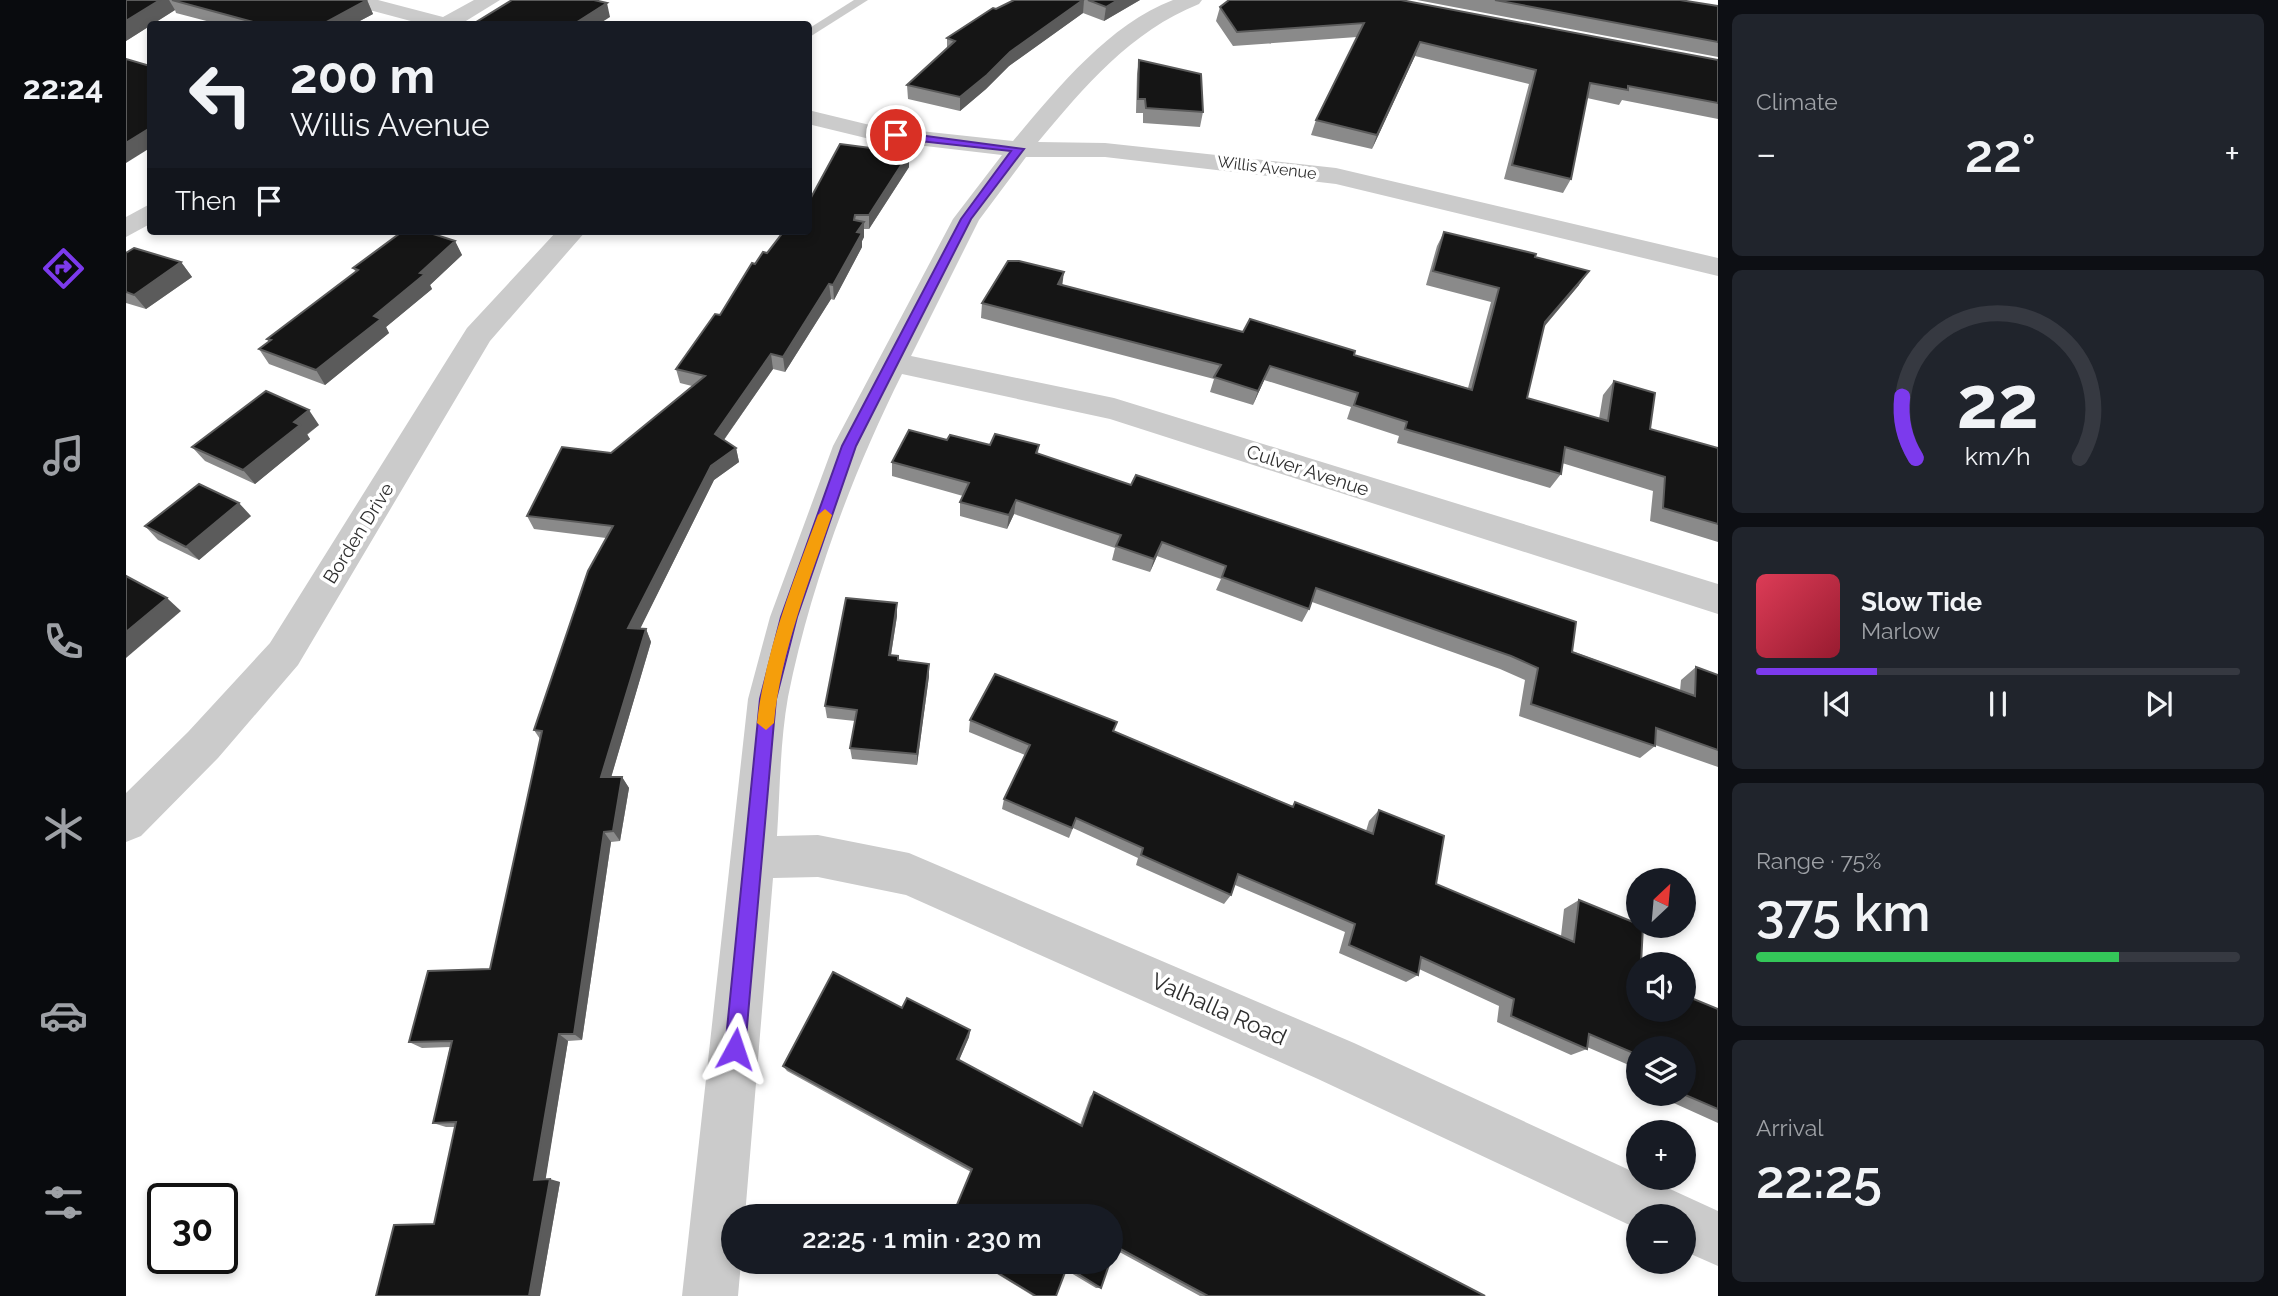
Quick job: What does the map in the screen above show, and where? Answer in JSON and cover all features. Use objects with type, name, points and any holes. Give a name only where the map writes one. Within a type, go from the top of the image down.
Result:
[{"type":"street","points":[[354,0],[434,21]]},
{"type":"street","points":[[451,21],[490,0]]},
{"type":"street","points":[[710,1296],[768,699],[789,617],[849,446],[966,219],[1018,149],[1085,71],[1161,12],[1192,0]]},
{"type":"street","name":"Willis Avenue","points":[[812,118],[874,133],[1018,149],[1154,155],[1336,176],[1718,267]]},
{"type":"street","points":[[126,229],[142,210]]},
{"type":"street","name":"Borden Drive","points":[[126,822],[203,745],[284,653],[478,335],[568,235]]},
{"type":"street","name":"Culver Avenue","points":[[892,362],[1114,409],[1718,599]]},
{"type":"street","name":"Valhalla Road","points":[[754,857],[818,856],[909,874],[1336,1060],[1643,1204]]},
{"type":"street","points":[[1696,1229],[1718,1239]]},
{"type":"lane","points":[[812,32],[862,0]]},
{"type":"building","points":[[126,0],[160,0],[126,21]]},
{"type":"building","points":[[172,0],[367,0],[328,21],[249,21]]},
{"type":"building","points":[[512,0],[594,0],[607,3],[579,21],[478,21]]},
{"type":"building","points":[[1014,0],[1083,0],[1010,52],[960,97],[907,85],[955,41],[947,38],[993,8]]},
{"type":"building","points":[[1088,0],[1118,0],[1106,7]]},
{"type":"building","points":[[1229,0],[1401,0],[1718,60],[1718,103],[1628,86],[1628,90],[1590,83],[1571,179],[1512,165],[1536,70],[1420,42],[1377,135],[1316,120],[1364,23],[1237,32],[1220,7]]},
{"type":"building","points":[[1495,0],[1680,0],[1718,6],[1718,42]]},
{"type":"building","points":[[126,59],[147,65],[147,130],[126,143]]},
{"type":"building","points":[[1139,60],[1201,74],[1203,112],[1146,108],[1145,99],[1138,99]]},
{"type":"building","points":[[840,144],[909,153],[869,215],[855,215],[854,220],[864,222],[857,232],[862,233],[833,285],[829,284],[783,357],[771,354],[715,434],[736,448],[711,466],[628,628],[646,629],[601,777],[622,777],[613,831],[604,832],[574,1034],[559,1034],[534,1180],[550,1179],[529,1296],[376,1296],[394,1225],[434,1224],[456,1122],[433,1123],[452,1041],[409,1042],[428,971],[490,969],[542,731],[534,730],[588,571],[613,526],[527,516],[562,447],[611,453],[705,376],[676,369],[715,314],[720,315],[752,263],[755,264],[763,252],[767,253],[781,235],[812,235],[812,196]]},
{"type":"building","points":[[1444,232],[1536,254],[1535,257],[1589,271],[1545,322],[1527,398],[1608,421],[1614,381],[1655,393],[1650,429],[1718,448],[1718,524],[1663,508],[1665,477],[1565,447],[1561,474],[1405,429],[1407,422],[1354,405],[1358,393],[1270,366],[1258,391],[1214,377],[1221,365],[982,303],[1008,261],[1019,261],[1064,272],[1058,284],[1243,332],[1250,319],[1355,351],[1354,355],[1472,390],[1499,288],[1433,271]]},
{"type":"building","points":[[398,235],[436,235],[455,241],[420,273],[425,274],[374,316],[381,319],[316,370],[259,349],[271,340],[267,339],[358,270],[353,268]]},
{"type":"building","points":[[134,248],[181,262],[134,295],[126,292],[126,253]]},
{"type":"building","points":[[266,391],[309,410],[294,422],[300,425],[243,470],[192,447]]},
{"type":"building","points":[[909,430],[947,440],[950,435],[990,445],[995,434],[1039,445],[1036,453],[1131,485],[1136,475],[1576,622],[1572,652],[1695,696],[1696,667],[1718,675],[1718,750],[1656,728],[1655,746],[1531,704],[1538,668],[1511,656],[1316,588],[1309,609],[1222,577],[1226,566],[1162,542],[1154,559],[1116,546],[1121,535],[1016,500],[1009,515],[960,502],[969,483],[892,462]]},
{"type":"building","points":[[199,484],[239,503],[186,547],[145,526]]},
{"type":"building","points":[[126,576],[167,598],[126,632]]},
{"type":"building","points":[[846,598],[897,603],[889,655],[898,656],[898,660],[929,664],[917,754],[850,748],[857,710],[825,706]]},
{"type":"building","points":[[995,674],[1117,722],[1113,731],[1293,807],[1295,802],[1373,834],[1379,810],[1444,836],[1436,884],[1574,942],[1579,900],[1626,919],[1626,938],[1642,938],[1642,952],[1626,952],[1626,1022],[1696,1022],[1696,1000],[1718,1009],[1718,1109],[1696,1100],[1696,1036],[1626,1036],[1626,1050],[1589,1034],[1587,1049],[1511,1016],[1514,999],[1421,957],[1418,975],[1349,945],[1355,924],[1238,874],[1231,895],[1141,855],[1143,848],[1076,818],[1072,828],[1004,799],[1030,745],[970,720]]},
{"type":"building","points":[[833,972],[902,1008],[907,998],[970,1030],[957,1059],[1082,1126],[1094,1092],[1485,1296],[1208,1296],[1123,1250],[1123,1204],[957,1204],[972,1169],[783,1066]]},
{"type":"building","points":[[1000,1274],[1064,1274],[1056,1296],[1036,1296]]},
{"type":"building","points":[[1078,1274],[1106,1274],[1101,1288]]},
{"type":"slow traffic","points":[[766,723],[768,699],[789,617],[825,515]]},
{"type":"route","points":[[735,1049],[768,699],[789,617],[849,446],[966,219],[1018,149],[896,135]]}]
